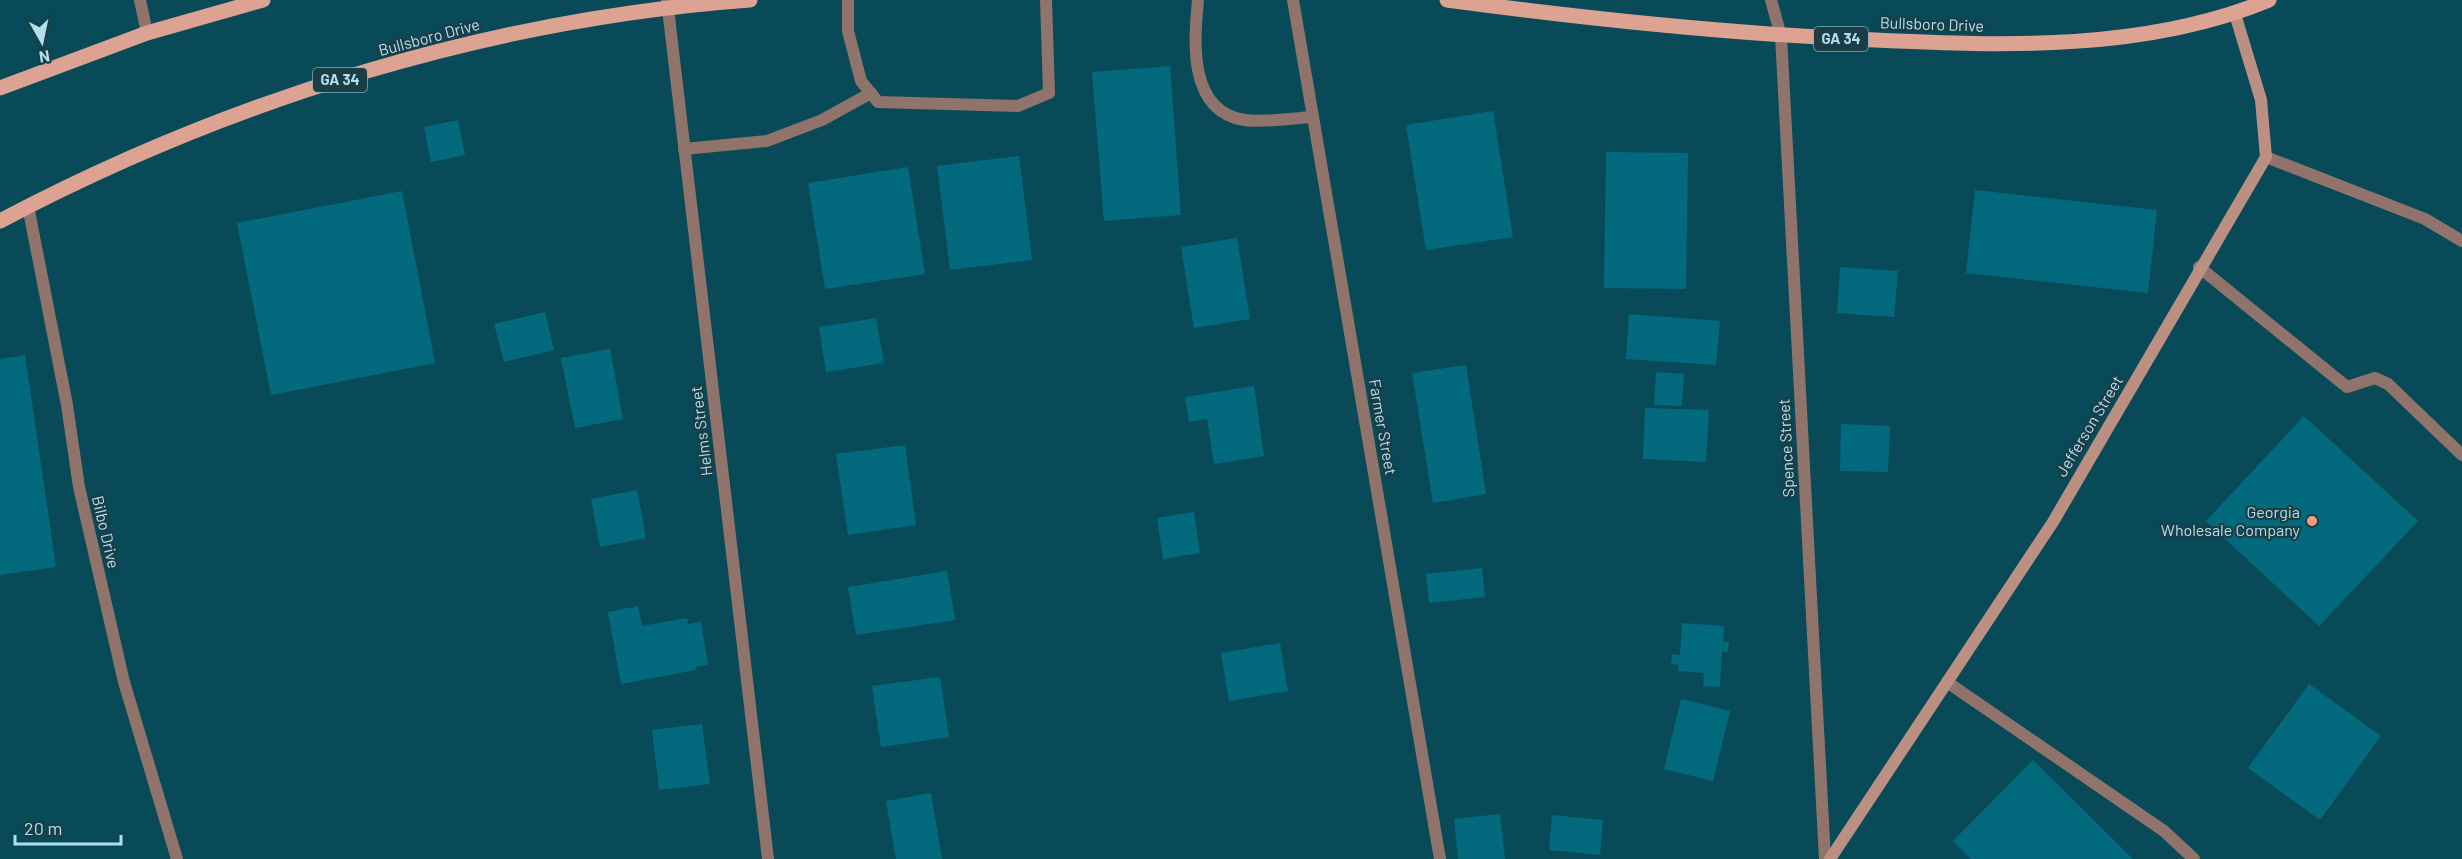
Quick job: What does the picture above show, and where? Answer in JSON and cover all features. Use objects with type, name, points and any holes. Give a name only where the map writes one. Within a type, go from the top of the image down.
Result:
[{"type":"main road","points":[[0,88],[147,33],[263,0]]},
{"type":"main road","name":"Bullsboro Drive","points":[[0,221],[162,145],[316,87],[490,39],[667,3],[750,0]]},
{"type":"main road","name":"Bullsboro Drive","points":[[1447,0],[1781,36],[1963,44],[2027,44],[2152,31],[2235,14]]},
{"type":"main road","name":"GA 34","points":[[2235,14],[2269,0]]},
{"type":"street","points":[[140,0],[147,33]]},
{"type":"street","points":[[848,0],[848,31],[861,81],[878,102],[1018,106],[1049,93],[1046,0]]},
{"type":"street","points":[[1198,0],[1195,52],[1200,81],[1215,108],[1243,120],[1313,117]]},
{"type":"street","name":"Farmer Street","points":[[1293,0],[1440,859]]},
{"type":"street","name":"Spence Street","points":[[1772,0],[1781,36],[1825,859]]},
{"type":"street","name":"Helms Street","points":[[667,3],[768,859]]},
{"type":"street","points":[[2235,14],[2261,100],[2266,157],[2425,219],[2462,241]]},
{"type":"street","points":[[684,149],[767,141],[822,120],[871,93]]},
{"type":"street","name":"Jefferson Street","points":[[1830,859],[2053,522],[2165,333],[2199,267],[2239,208],[2266,157]]},
{"type":"street","name":"Bilbo Drive","points":[[28,206],[67,405],[79,487],[124,682],[177,859]]},
{"type":"street","points":[[2199,267],[2347,387],[2375,378],[2388,384],[2462,455]]},
{"type":"street","points":[[1947,682],[2164,831],[2194,859]]},
{"type":"building","points":[[1170,66],[1181,215],[1104,221],[1092,72]]},
{"type":"building","points":[[1493,111],[1513,237],[1426,250],[1406,125]]},
{"type":"building","points":[[458,120],[465,155],[431,162],[424,127]]},
{"type":"building","points":[[1606,152],[1688,153],[1686,289],[1604,288]]},
{"type":"building","points":[[1019,156],[1032,260],[950,270],[937,166]]},
{"type":"building","points":[[908,167],[925,274],[825,289],[808,183]]},
{"type":"building","points":[[1975,190],[2157,210],[2148,293],[1966,273]]},
{"type":"building","points":[[402,191],[435,363],[271,395],[237,223]]},
{"type":"building","points":[[1237,238],[1250,319],[1194,328],[1181,247]]},
{"type":"building","points":[[1840,267],[1898,271],[1894,317],[1837,313]]},
{"type":"building","points":[[545,312],[554,350],[504,362],[494,324]]},
{"type":"building","points":[[1629,314],[1720,321],[1716,365],[1626,359]]},
{"type":"building","points":[[876,318],[884,363],[826,372],[819,327]]},
{"type":"building","points":[[610,349],[623,419],[575,428],[561,358]]},
{"type":"building","points":[[25,355],[56,567],[0,575],[0,359]]},
{"type":"building","points":[[1466,365],[1486,494],[1433,503],[1412,373]]},
{"type":"building","points":[[1656,372],[1684,374],[1682,406],[1654,405]]},
{"type":"building","points":[[1254,386],[1264,456],[1214,464],[1207,419],[1189,422],[1185,397]]},
{"type":"building","points":[[1645,408],[1709,410],[1706,462],[1643,459]]},
{"type":"building","name":"Georgia Wholesale Company","points":[[2304,416],[2418,521],[2319,626],[2206,521]]},
{"type":"building","points":[[1841,424],[1890,426],[1888,472],[1840,471]]},
{"type":"building","points":[[905,445],[916,525],[848,535],[836,454]]},
{"type":"building","points":[[637,490],[646,538],[600,547],[591,499]]},
{"type":"building","points":[[1194,512],[1200,553],[1163,559],[1157,518]]},
{"type":"building","points":[[1482,568],[1485,597],[1429,603],[1426,574]]},
{"type":"building","points":[[947,571],[955,620],[856,635],[848,587]]},
{"type":"building","points":[[638,606],[642,626],[687,618],[688,624],[701,622],[708,665],[696,667],[696,670],[621,684],[608,612]]},
{"type":"building","points":[[1682,623],[1724,626],[1723,642],[1729,642],[1728,652],[1722,652],[1720,687],[1703,686],[1704,673],[1678,671],[1679,665],[1671,664],[1672,654],[1680,655]]},
{"type":"building","points":[[1280,643],[1288,691],[1229,701],[1221,653]]},
{"type":"building","points":[[940,677],[949,737],[881,747],[872,686]]},
{"type":"building","points":[[2309,684],[2381,736],[2320,820],[2248,768]]},
{"type":"building","points":[[1681,699],[1730,711],[1713,781],[1664,769]]},
{"type":"building","points":[[702,724],[710,784],[659,790],[652,730]]},
{"type":"building","points":[[2033,760],[2133,859],[1971,859],[1953,841]]},
{"type":"building","points":[[931,793],[942,859],[896,859],[886,801]]},
{"type":"building","points":[[1500,814],[1505,859],[1458,859],[1454,819]]},
{"type":"building","points":[[1552,815],[1603,820],[1600,855],[1549,850]]},
{"type":"place","name":"Georgia Wholesale Company","points":[[2312,521]]}]
